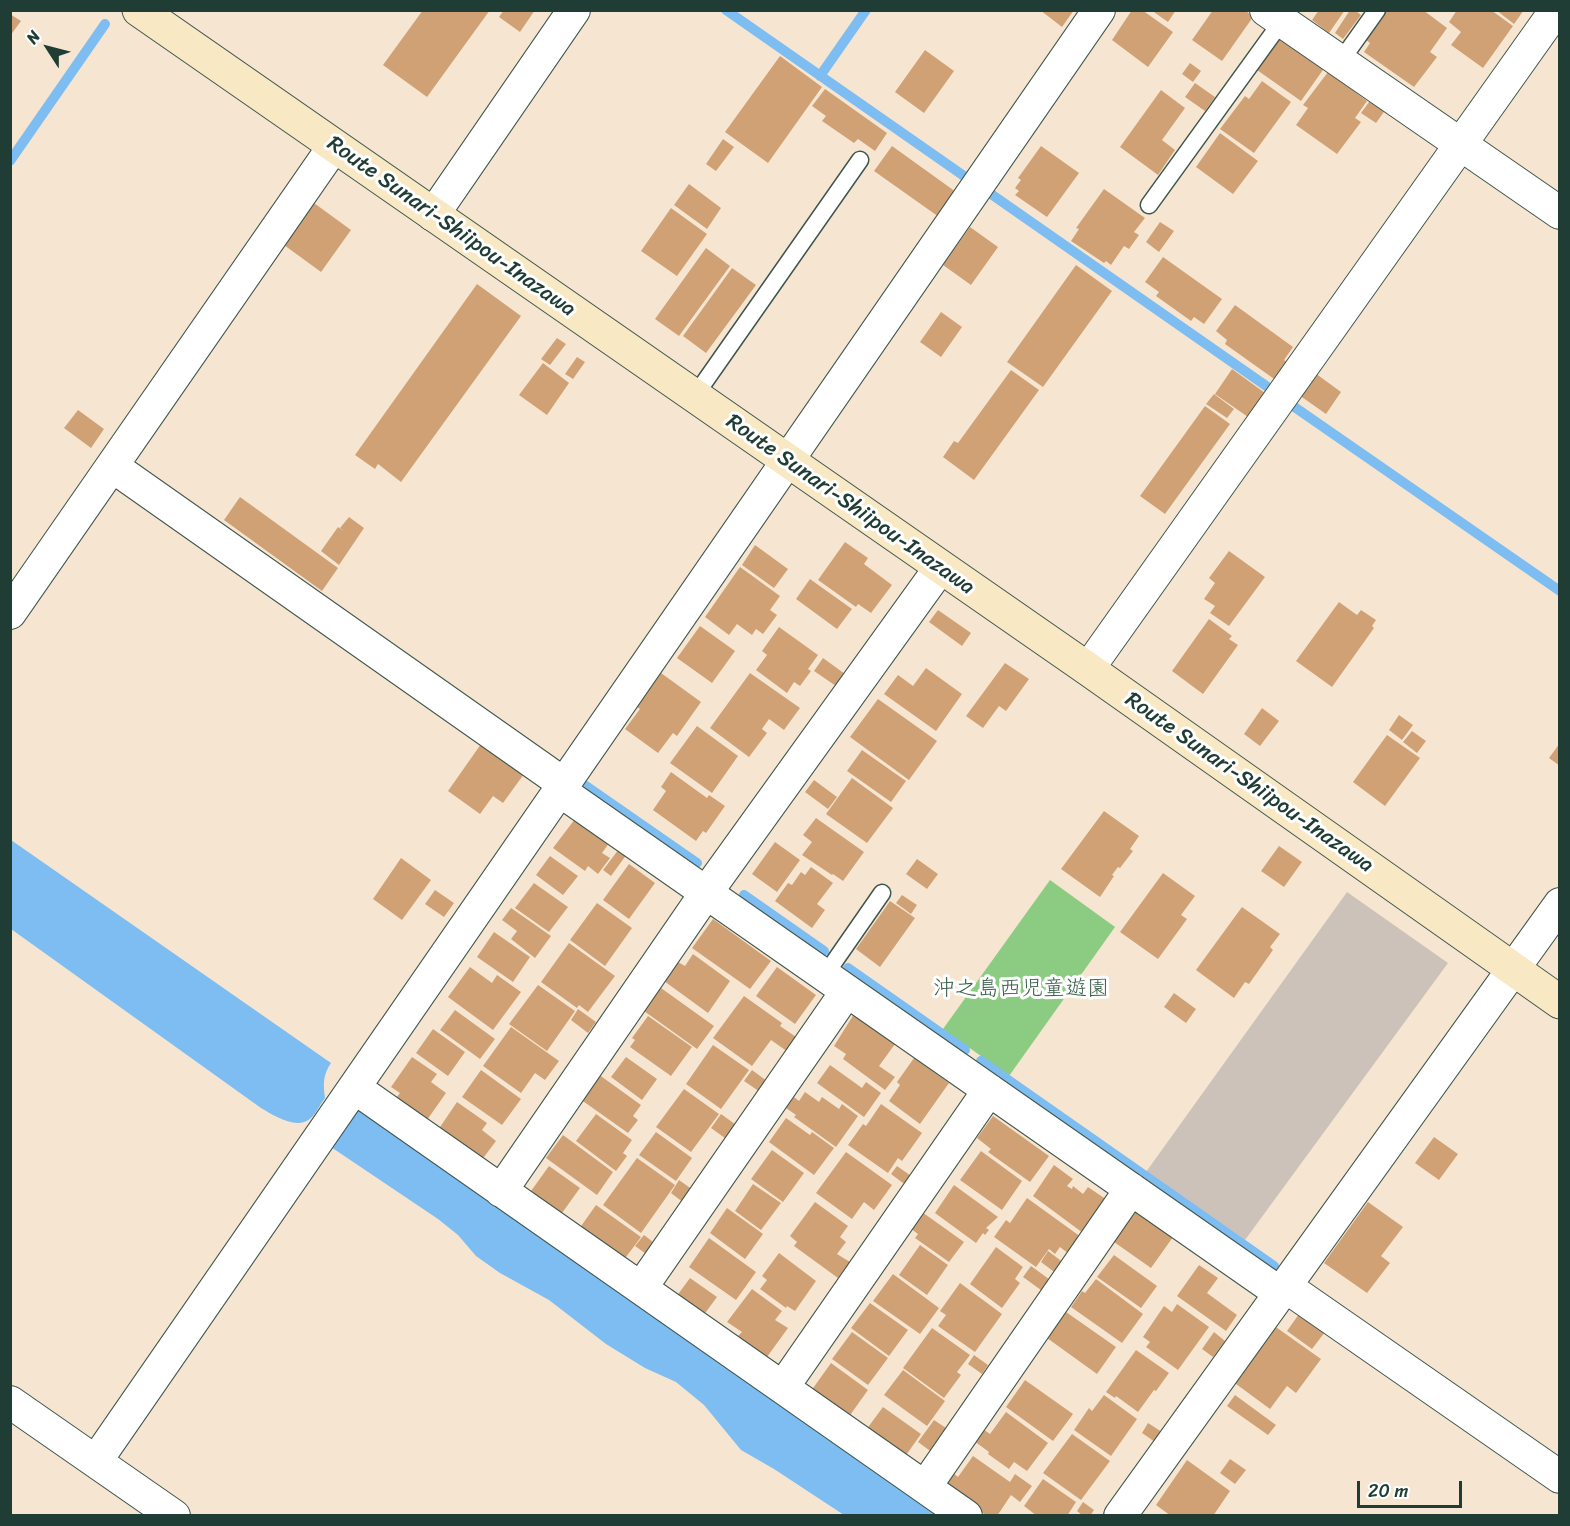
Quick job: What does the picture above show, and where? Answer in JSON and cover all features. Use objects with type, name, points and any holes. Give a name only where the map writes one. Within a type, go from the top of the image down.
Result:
[{"type":"main road","name":"Route Sunari-Shiipou-Inazawa","points":[[139,10],[1088,669],[1560,1002]]},
{"type":"street","points":[[433,215],[574,10]]},
{"type":"street","points":[[96,1461],[1099,10]]},
{"type":"street","points":[[1088,669],[1557,10]]},
{"type":"street","points":[[1274,16],[1560,213]]},
{"type":"street","points":[[10,613],[334,146]]},
{"type":"street","points":[[112,466],[562,787],[706,893],[1131,1189],[1560,1477]]},
{"type":"street","points":[[501,1191],[706,893],[940,568]]},
{"type":"street","points":[[1120,1515],[1560,904]]},
{"type":"street","points":[[641,1288],[836,983]]},
{"type":"street","points":[[355,1088],[966,1515]]},
{"type":"street","points":[[783,1387],[989,1090]]},
{"type":"street","points":[[925,1487],[1131,1189]]},
{"type":"street","points":[[10,1402],[174,1515]]},
{"type":"lane","points":[[1340,62],[1377,10]]},
{"type":"lane","points":[[1149,205],[1274,16]]},
{"type":"lane","points":[[694,397],[860,160]]},
{"type":"lane","points":[[836,983],[882,893]]},
{"type":"shaded area","points":[[1347,892],[1448,963],[1245,1240],[1146,1172]]},
{"type":"green space","name":"沖之島西児童遊園","points":[[1050,880],[1115,927],[1009,1076],[943,1029]]},
{"type":"water","points":[[11,840],[331,1063],[324,1079],[325,1098],[313,1116],[305,1122],[285,1121],[261,1108],[11,929]]},
{"type":"water","points":[[352,1103],[949,1515],[844,1515],[741,1450],[704,1405],[676,1382],[645,1368],[606,1344],[549,1300],[500,1273],[476,1256],[458,1235],[438,1219],[325,1143]]},
{"type":"building","points":[[423,10],[490,10],[427,97],[383,65]]},
{"type":"building","points":[[504,10],[535,10],[520,32],[499,17]]},
{"type":"building","points":[[1040,10],[1074,10],[1062,27]]},
{"type":"building","points":[[1132,10],[1142,10],[1173,32],[1148,67],[1112,40]]},
{"type":"building","points":[[1151,10],[1176,10],[1168,22]]},
{"type":"building","points":[[1213,10],[1245,10],[1253,17],[1222,61],[1192,40]]},
{"type":"building","points":[[1319,10],[1345,10],[1329,33],[1312,20]]},
{"type":"building","points":[[1350,10],[1355,10],[1361,15],[1343,39],[1335,33]]},
{"type":"building","points":[[1387,10],[1423,10],[1447,28],[1430,52],[1437,57],[1414,87],[1364,52],[1370,43],[1366,40]]},
{"type":"building","points":[[1457,10],[1491,10],[1513,26],[1483,68],[1451,45],[1461,32],[1449,22]]},
{"type":"building","points":[[1496,10],[1524,10],[1514,24]]},
{"type":"building","points":[[10,14],[21,21],[10,36]]},
{"type":"building","points":[[1281,36],[1325,67],[1301,101],[1257,70]]},
{"type":"building","points":[[925,50],[954,71],[924,113],[895,92]]},
{"type":"building","points":[[780,56],[822,87],[768,163],[725,132]]},
{"type":"building","points":[[1190,63],[1201,71],[1193,82],[1182,74]]},
{"type":"building","points":[[1328,72],[1367,101],[1355,118],[1361,122],[1337,154],[1296,125],[1308,108],[1303,105]]},
{"type":"building","points":[[1262,81],[1291,102],[1254,153],[1220,129],[1245,96],[1249,99]]},
{"type":"building","points":[[1195,83],[1215,97],[1205,111],[1185,97]]},
{"type":"building","points":[[825,89],[887,133],[875,151],[858,139],[854,143],[822,121],[826,116],[812,106]]},
{"type":"building","points":[[1161,90],[1185,108],[1162,140],[1175,150],[1158,175],[1120,147]]},
{"type":"building","points":[[1372,98],[1386,109],[1376,123],[1361,113]]},
{"type":"building","points":[[1220,133],[1258,161],[1233,194],[1196,167]]},
{"type":"building","points":[[723,139],[734,147],[716,171],[706,164]]},
{"type":"building","points":[[892,146],[956,192],[939,217],[874,171]]},
{"type":"building","points":[[1041,146],[1079,173],[1047,217],[1015,195],[1019,191],[1015,188],[1021,180],[1018,178]]},
{"type":"building","points":[[689,184],[721,208],[707,229],[674,205]]},
{"type":"building","points":[[1104,189],[1145,218],[1134,232],[1139,235],[1129,249],[1124,246],[1111,265],[1106,261],[1104,263],[1071,241],[1079,229],[1076,228]]},
{"type":"building","points":[[314,203],[351,230],[321,272],[284,245]]},
{"type":"building","points":[[671,208],[707,234],[677,276],[641,251]]},
{"type":"building","points":[[1160,222],[1174,231],[1159,252],[1146,242]]},
{"type":"building","points":[[970,227],[998,247],[971,285],[943,265]]},
{"type":"building","points":[[706,248],[730,266],[679,336],[655,319]]},
{"type":"building","points":[[1163,257],[1222,299],[1204,324],[1194,317],[1191,321],[1156,296],[1159,292],[1145,282]]},
{"type":"building","points":[[1076,265],[1112,291],[1043,387],[1007,362]]},
{"type":"building","points":[[732,268],[756,285],[706,353],[683,336]]},
{"type":"building","points":[[477,284],[521,316],[401,482],[378,464],[375,469],[355,455]]},
{"type":"building","points":[[1235,305],[1293,347],[1284,360],[1290,364],[1277,381],[1225,344],[1227,340],[1216,331]]},
{"type":"building","points":[[941,312],[962,327],[941,357],[920,342]]},
{"type":"building","points":[[557,338],[566,344],[550,365],[541,359]]},
{"type":"building","points":[[577,357],[585,362],[573,379],[565,374]]},
{"type":"building","points":[[543,363],[569,383],[547,415],[519,395]]},
{"type":"building","points":[[1232,369],[1265,393],[1248,417],[1215,394]]},
{"type":"building","points":[[1011,370],[1039,390],[974,480],[943,457],[954,441],[958,443]]},
{"type":"building","points":[[1315,373],[1341,392],[1326,414],[1299,395]]},
{"type":"building","points":[[1214,394],[1234,409],[1227,418],[1206,404]]},
{"type":"building","points":[[1205,406],[1230,424],[1165,514],[1140,496]]},
{"type":"building","points":[[78,410],[104,429],[91,448],[64,428]]},
{"type":"building","points":[[240,497],[338,568],[322,591],[224,520]]},
{"type":"building","points":[[349,517],[364,528],[339,565],[321,551],[338,527],[345,532],[340,528]]},
{"type":"building","points":[[845,542],[868,558],[864,564],[892,585],[871,613],[858,604],[856,607],[818,580]]},
{"type":"building","points":[[755,545],[788,569],[774,588],[742,565]]},
{"type":"building","points":[[1229,551],[1265,577],[1229,626],[1210,613],[1215,606],[1204,599],[1215,583],[1209,578]]},
{"type":"building","points":[[740,567],[780,596],[770,610],[777,615],[763,634],[756,629],[752,635],[737,624],[729,635],[705,617]]},
{"type":"building","points":[[810,579],[852,609],[837,629],[796,599]]},
{"type":"building","points":[[1339,602],[1357,615],[1361,610],[1376,620],[1372,626],[1374,628],[1332,687],[1296,661]]},
{"type":"building","points":[[938,610],[971,633],[962,646],[929,622]]},
{"type":"building","points":[[1209,619],[1232,636],[1229,639],[1238,645],[1203,694],[1172,671]]},
{"type":"building","points":[[700,626],[735,651],[712,683],[677,658]]},
{"type":"building","points":[[779,627],[818,655],[808,669],[811,671],[800,686],[794,682],[787,693],[756,670],[767,655],[762,651]]},
{"type":"building","points":[[823,658],[845,674],[836,686],[814,671]]},
{"type":"building","points":[[1005,663],[1029,679],[1006,711],[999,706],[983,728],[966,716]]},
{"type":"building","points":[[926,668],[962,694],[936,731],[884,694],[898,675],[913,686]]},
{"type":"building","points":[[661,673],[701,702],[677,736],[673,733],[658,753],[625,729],[640,709],[637,707]]},
{"type":"building","points":[[750,673],[800,708],[784,730],[769,719],[762,729],[767,733],[749,757],[710,728]]},
{"type":"building","points":[[878,699],[937,741],[909,780],[850,737]]},
{"type":"building","points":[[1262,708],[1279,721],[1260,746],[1244,734]]},
{"type":"building","points":[[1399,715],[1413,725],[1402,740],[1389,730]]},
{"type":"building","points":[[697,726],[738,756],[712,793],[670,763]]},
{"type":"building","points":[[1412,731],[1426,741],[1417,753],[1403,742]]},
{"type":"building","points":[[1387,735],[1420,758],[1385,806],[1353,782]]},
{"type":"building","points":[[1560,743],[1560,766],[1549,758]]},
{"type":"building","points":[[481,744],[524,774],[503,803],[493,796],[480,814],[448,791]]},
{"type":"building","points":[[862,750],[906,781],[891,802],[847,771]]},
{"type":"building","points":[[671,772],[707,798],[709,795],[725,806],[706,833],[703,831],[696,841],[653,810],[666,791],[661,787]]},
{"type":"building","points":[[852,778],[893,808],[867,843],[826,814]]},
{"type":"building","points":[[814,780],[837,797],[828,809],[805,792]]},
{"type":"building","points":[[1104,811],[1139,836],[1130,849],[1133,851],[1112,875],[1114,876],[1100,897],[1061,869]]},
{"type":"building","points":[[816,818],[864,852],[843,881],[802,855],[812,842],[803,835]]},
{"type":"building","points":[[575,819],[609,843],[602,853],[610,858],[598,874],[588,866],[585,871],[553,848]]},
{"type":"building","points":[[775,842],[800,860],[777,892],[752,874]]},
{"type":"building","points":[[1279,846],[1302,862],[1284,887],[1261,871]]},
{"type":"building","points":[[619,849],[627,854],[611,876],[603,870]]},
{"type":"building","points":[[550,856],[578,876],[563,895],[536,875]]},
{"type":"building","points":[[401,858],[431,880],[402,920],[373,899]]},
{"type":"building","points":[[917,859],[938,874],[927,889],[906,874]]},
{"type":"building","points":[[629,864],[655,883],[629,919],[603,900]]},
{"type":"building","points":[[811,867],[833,883],[817,904],[825,910],[812,928],[775,901],[788,883],[792,885],[801,872],[805,875]]},
{"type":"building","points":[[1163,873],[1195,896],[1181,915],[1187,919],[1158,959],[1120,932]]},
{"type":"building","points":[[534,883],[568,907],[549,932],[515,908]]},
{"type":"building","points":[[435,890],[454,903],[444,917],[425,904]]},
{"type":"building","points":[[902,895],[917,905],[911,914],[896,903]]},
{"type":"building","points":[[890,901],[915,918],[880,967],[856,949]]},
{"type":"building","points":[[597,903],[632,928],[605,966],[570,940]]},
{"type":"building","points":[[1242,907],[1280,934],[1270,947],[1273,950],[1249,984],[1245,982],[1234,998],[1196,970]]},
{"type":"building","points":[[511,908],[551,936],[535,958],[511,939],[517,931],[502,920]]},
{"type":"building","points":[[713,919],[771,961],[750,989],[692,948]]},
{"type":"building","points":[[494,932],[530,957],[513,982],[477,957]]},
{"type":"building","points":[[569,943],[615,976],[588,1012],[579,1005],[577,1008],[541,982]]},
{"type":"building","points":[[693,954],[730,981],[708,1013],[664,981],[678,962],[685,966]]},
{"type":"building","points":[[470,967],[492,983],[497,975],[521,992],[493,1030],[448,997]]},
{"type":"building","points":[[777,967],[816,995],[795,1024],[756,996]]},
{"type":"building","points":[[538,985],[575,1011],[547,1051],[509,1024]]},
{"type":"building","points":[[661,988],[714,1026],[697,1049],[644,1011]]},
{"type":"building","points":[[1174,993],[1196,1009],[1186,1023],[1164,1007]]},
{"type":"building","points":[[744,996],[782,1023],[780,1026],[799,1039],[788,1052],[771,1040],[752,1066],[713,1038]]},
{"type":"building","points":[[578,1009],[596,1022],[588,1033],[571,1020]]},
{"type":"building","points":[[455,1010],[495,1039],[480,1059],[440,1030]]},
{"type":"building","points":[[854,1014],[895,1044],[879,1066],[895,1077],[885,1090],[843,1059],[846,1054],[834,1046]]},
{"type":"building","points":[[648,1016],[692,1047],[671,1076],[630,1047],[635,1040],[632,1038]]},
{"type":"building","points":[[511,1027],[559,1061],[545,1080],[535,1073],[521,1093],[483,1066]]},
{"type":"building","points":[[433,1029],[465,1052],[448,1076],[416,1053]]},
{"type":"building","points":[[713,1045],[749,1070],[721,1109],[686,1084]]},
{"type":"building","points":[[412,1057],[437,1074],[431,1082],[446,1093],[427,1120],[396,1098],[400,1093],[391,1087]]},
{"type":"building","points":[[626,1057],[657,1079],[642,1100],[611,1077]]},
{"type":"building","points":[[914,1058],[949,1083],[920,1124],[889,1101],[900,1085],[897,1082]]},
{"type":"building","points":[[830,1065],[862,1088],[866,1082],[881,1093],[864,1117],[817,1083]]},
{"type":"building","points":[[481,1070],[521,1099],[502,1125],[462,1097]]},
{"type":"building","points":[[752,1070],[771,1084],[763,1094],[744,1081]]},
{"type":"building","points":[[598,1074],[641,1105],[633,1116],[638,1120],[628,1133],[580,1099]]},
{"type":"building","points":[[684,1089],[719,1114],[691,1152],[656,1127]]},
{"type":"building","points":[[805,1092],[819,1102],[822,1097],[839,1109],[842,1104],[858,1116],[836,1147],[794,1117],[796,1115],[786,1108],[794,1097],[799,1101]]},
{"type":"building","points":[[457,1102],[487,1123],[482,1130],[496,1141],[481,1161],[438,1130]]},
{"type":"building","points":[[881,1104],[922,1133],[902,1161],[898,1158],[888,1173],[848,1145],[863,1124],[866,1126]]},
{"type":"building","points":[[596,1114],[632,1140],[623,1153],[627,1156],[616,1171],[576,1141]]},
{"type":"building","points":[[721,1114],[739,1127],[729,1141],[711,1128]]},
{"type":"building","points":[[993,1116],[1049,1156],[1030,1182],[988,1152],[991,1149],[977,1138]]},
{"type":"building","points":[[786,1118],[810,1135],[812,1132],[834,1148],[814,1175],[769,1142]]},
{"type":"building","points":[[656,1132],[692,1158],[676,1181],[639,1155]]},
{"type":"building","points":[[563,1135],[613,1172],[597,1195],[546,1158]]},
{"type":"building","points":[[1434,1137],[1458,1154],[1439,1180],[1415,1163]]},
{"type":"building","points":[[772,1150],[804,1173],[783,1202],[751,1179]]},
{"type":"building","points":[[981,1151],[1022,1181],[1002,1210],[960,1180]]},
{"type":"building","points":[[846,1152],[892,1185],[874,1210],[864,1202],[852,1219],[816,1193]]},
{"type":"building","points":[[637,1158],[675,1185],[641,1233],[603,1205]]},
{"type":"building","points":[[1054,1165],[1073,1179],[1067,1186],[1072,1189],[1073,1186],[1083,1194],[1088,1187],[1107,1200],[1083,1233],[1033,1196]]},
{"type":"building","points":[[549,1166],[580,1188],[562,1213],[531,1191]]},
{"type":"building","points":[[897,1166],[914,1178],[907,1186],[891,1174]]},
{"type":"building","points":[[679,1180],[693,1190],[684,1203],[671,1193]]},
{"type":"building","points":[[753,1184],[781,1203],[761,1230],[735,1211]]},
{"type":"building","points":[[954,1185],[998,1217],[986,1228],[989,1230],[985,1235],[983,1233],[976,1243],[935,1213]]},
{"type":"building","points":[[1027,1198],[1081,1237],[1069,1254],[1060,1247],[1055,1254],[1049,1249],[1036,1267],[994,1237],[1006,1220],[1010,1223]]},
{"type":"building","points":[[815,1202],[848,1226],[840,1237],[846,1242],[837,1254],[850,1262],[838,1278],[794,1246],[797,1242],[790,1236]]},
{"type":"building","points":[[1368,1202],[1403,1227],[1381,1256],[1390,1263],[1367,1293],[1324,1263]]},
{"type":"building","points":[[596,1205],[641,1237],[623,1261],[579,1229]]},
{"type":"building","points":[[727,1208],[763,1234],[745,1259],[710,1233]]},
{"type":"building","points":[[1136,1211],[1173,1237],[1151,1268],[1114,1242]]},
{"type":"building","points":[[922,1212],[964,1242],[949,1262],[915,1238],[918,1234],[910,1228]]},
{"type":"building","points":[[644,1235],[657,1245],[649,1256],[635,1246]]},
{"type":"building","points":[[709,1238],[756,1272],[736,1300],[689,1267]]},
{"type":"building","points":[[920,1245],[948,1265],[927,1295],[899,1275]]},
{"type":"building","points":[[996,1247],[1023,1267],[1015,1279],[1020,1283],[1002,1308],[970,1284]]},
{"type":"building","points":[[1048,1251],[1064,1263],[1057,1274],[1041,1262]]},
{"type":"building","points":[[779,1253],[816,1281],[795,1311],[787,1306],[786,1308],[760,1289],[767,1280],[762,1276]]},
{"type":"building","points":[[1114,1255],[1157,1286],[1141,1308],[1097,1277]]},
{"type":"building","points":[[1199,1265],[1218,1278],[1207,1293],[1237,1315],[1226,1331],[1177,1296]]},
{"type":"building","points":[[1031,1266],[1053,1282],[1045,1293],[1023,1277]]},
{"type":"building","points":[[893,1274],[939,1308],[920,1334],[873,1301]]},
{"type":"building","points":[[690,1278],[717,1297],[703,1316],[676,1297]]},
{"type":"building","points":[[1096,1279],[1143,1314],[1122,1343],[1071,1307],[1082,1291],[1085,1293]]},
{"type":"building","points":[[960,1283],[1002,1314],[975,1352],[938,1326],[946,1315],[940,1311]]},
{"type":"building","points":[[752,1289],[782,1311],[775,1320],[788,1328],[767,1357],[738,1336],[742,1332],[727,1322]]},
{"type":"building","points":[[870,1303],[908,1330],[889,1356],[851,1328]]},
{"type":"building","points":[[1177,1304],[1209,1327],[1178,1370],[1146,1347],[1150,1342],[1143,1337],[1164,1306],[1172,1312]]},
{"type":"building","points":[[1066,1312],[1116,1347],[1097,1374],[1047,1338]]},
{"type":"building","points":[[1299,1314],[1325,1332],[1312,1349],[1287,1331]]},
{"type":"building","points":[[1273,1325],[1321,1359],[1296,1393],[1287,1386],[1270,1409],[1232,1381]]},
{"type":"building","points":[[932,1328],[970,1355],[957,1372],[961,1375],[944,1398],[903,1368]]},
{"type":"building","points":[[852,1332],[888,1358],[868,1385],[832,1359]]},
{"type":"building","points":[[1214,1332],[1225,1341],[1213,1357],[1202,1349]]},
{"type":"building","points":[[1136,1350],[1169,1373],[1138,1412],[1116,1396],[1115,1398],[1106,1392]]},
{"type":"building","points":[[974,1355],[988,1365],[982,1374],[968,1364]]},
{"type":"building","points":[[831,1363],[868,1390],[848,1418],[811,1391]]},
{"type":"building","points":[[903,1370],[945,1401],[927,1426],[884,1395]]},
{"type":"building","points":[[1025,1380],[1073,1414],[1053,1441],[1006,1407]]},
{"type":"building","points":[[1104,1395],[1137,1419],[1111,1456],[1074,1430],[1089,1408],[1092,1411]]},
{"type":"building","points":[[1235,1395],[1276,1425],[1268,1435],[1227,1406]]},
{"type":"building","points":[[883,1407],[921,1434],[904,1458],[866,1430]]},
{"type":"building","points":[[1006,1412],[1048,1443],[1027,1471],[1014,1462],[1009,1469],[974,1441],[983,1429],[990,1434]]},
{"type":"building","points":[[934,1420],[949,1430],[933,1453],[918,1442]]},
{"type":"building","points":[[1148,1423],[1162,1432],[1155,1442],[1142,1433]]},
{"type":"building","points":[[1072,1434],[1110,1461],[1081,1500],[1043,1473]]},
{"type":"building","points":[[973,1456],[1010,1482],[1015,1474],[1032,1486],[1020,1502],[1011,1495],[997,1516],[987,1516],[959,1495],[961,1492],[946,1482],[953,1473],[958,1477]]},
{"type":"building","points":[[1230,1459],[1246,1470],[1235,1484],[1220,1473]]},
{"type":"building","points":[[1187,1460],[1230,1491],[1213,1516],[1171,1516],[1156,1505]]},
{"type":"building","points":[[1043,1479],[1076,1502],[1067,1516],[1037,1516],[1024,1506]]},
{"type":"building","points":[[1083,1502],[1094,1510],[1090,1516],[1083,1516],[1077,1511]]},
{"type":"waterway","points":[[726,10],[964,176]]},
{"type":"waterway","points":[[820,76],[866,10]]},
{"type":"waterway","points":[[10,161],[105,24]]},
{"type":"waterway","points":[[991,194],[1272,390]]},
{"type":"waterway","points":[[1293,406],[1560,591]]},
{"type":"waterway","points":[[586,786],[697,863]]},
{"type":"waterway","points":[[744,895],[824,951]]},
{"type":"waterway","points":[[848,968],[965,1050]]},
{"type":"waterway","points":[[981,1061],[1274,1266]]}]
